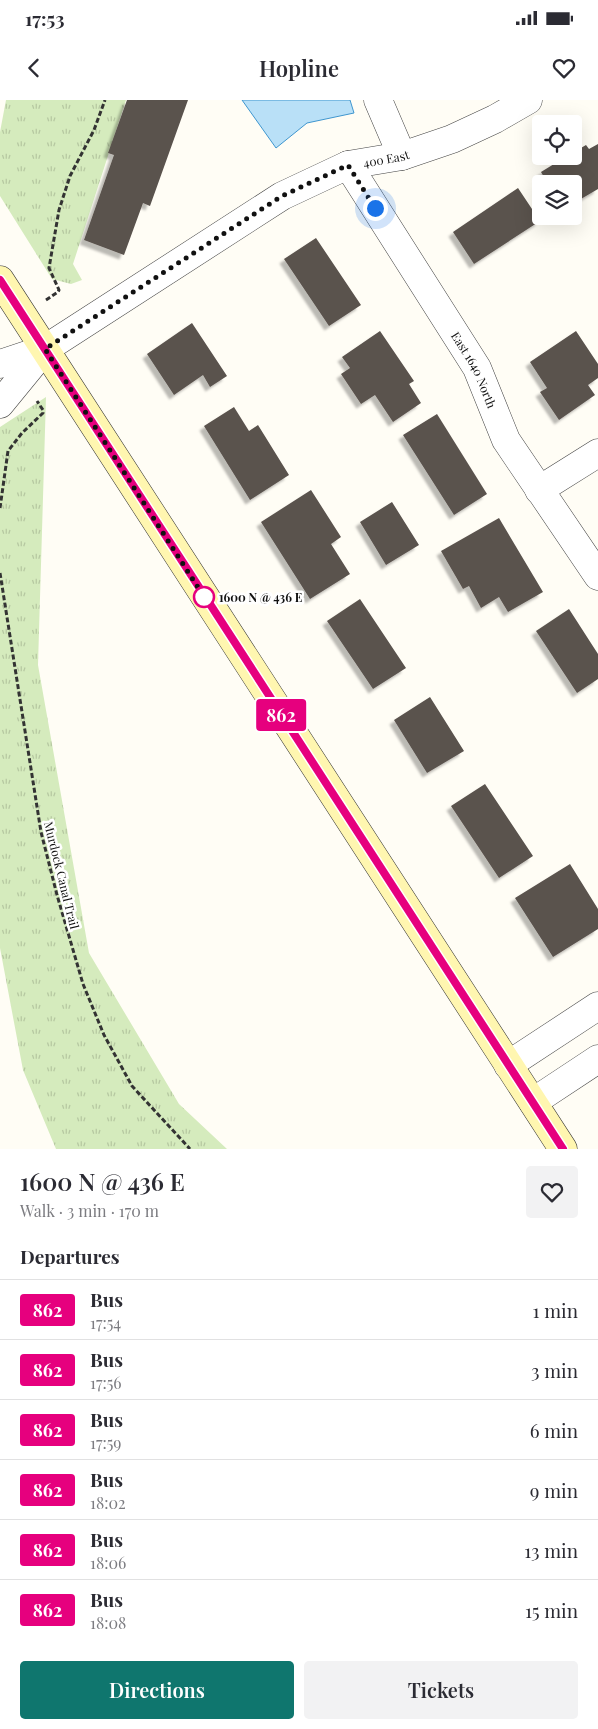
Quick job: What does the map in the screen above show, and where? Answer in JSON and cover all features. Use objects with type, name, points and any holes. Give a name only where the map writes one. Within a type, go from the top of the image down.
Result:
[{"type":"main road","points":[[0,280],[563,1149]]},
{"type":"street","points":[[378,100],[402,156]]},
{"type":"street","name":"400 East","points":[[0,364],[45,349],[282,196],[348,165],[402,156],[452,140],[495,120],[528,100]]},
{"type":"street","name":"East 1640 North","points":[[348,165],[477,368],[506,440],[598,576]]},
{"type":"street","name":"400 East","points":[[0,404],[45,349]]},
{"type":"street","points":[[539,490],[598,453]]},
{"type":"street","points":[[508,1065],[598,1006]]},
{"type":"street","points":[[533,1102],[598,1059]]},
{"type":"path","points":[[58,292],[59,290],[49,268],[59,210],[70,176],[94,130],[105,100]]},
{"type":"path","points":[[0,508],[8,451],[22,432],[43,413],[43,410]]},
{"type":"path","name":"Murdock Canal Trail","points":[[0,573],[41,832],[82,984],[104,1035],[132,1086],[190,1149]]},
{"type":"green space","points":[[6,100],[126,100],[73,264],[82,280],[71,284],[52,279],[0,196],[0,132]]},
{"type":"green space","points":[[46,397],[38,665],[89,953],[179,1104],[227,1149],[56,1149],[23,1070],[0,948],[0,427]]},
{"type":"water","points":[[242,100],[350,100],[354,113],[307,123],[276,148]]},
{"type":"building","points":[[127,100],[188,100],[150,206],[143,203],[124,255],[84,240],[114,155],[108,153]]},
{"type":"building","points":[[598,144],[598,189],[582,198],[582,175],[543,175],[541,172],[552,165],[582,165],[582,147],[586,145],[589,149]]},
{"type":"building","points":[[518,188],[532,209],[532,225],[534,225],[474,264],[453,232]]},
{"type":"building","points":[[316,238],[361,305],[329,326],[284,259]]},
{"type":"building","points":[[192,323],[227,376],[210,387],[203,375],[174,395],[147,354]]},
{"type":"building","points":[[380,331],[414,381],[409,384],[421,403],[393,422],[375,395],[361,404],[341,374],[350,368],[342,357]]},
{"type":"building","points":[[576,331],[598,364],[598,378],[588,385],[595,395],[559,420],[540,392],[547,388],[530,362]]},
{"type":"building","points":[[234,407],[249,431],[258,425],[289,475],[250,500],[204,426]]},
{"type":"building","points":[[437,414],[487,494],[454,515],[403,435]]},
{"type":"building","points":[[311,490],[341,537],[331,544],[350,574],[310,599],[261,522]]},
{"type":"building","points":[[392,502],[419,545],[386,565],[360,522]]},
{"type":"building","points":[[499,518],[543,592],[508,612],[499,597],[481,608],[469,586],[463,589],[441,551]]},
{"type":"building","points":[[360,599],[406,668],[373,689],[327,621]]},
{"type":"building","points":[[569,609],[598,654],[598,679],[577,693],[536,631]]},
{"type":"building","points":[[430,697],[464,751],[427,773],[394,720]]},
{"type":"building","points":[[485,784],[533,856],[499,878],[451,806]]},
{"type":"building","points":[[570,864],[598,909],[598,929],[553,957],[515,898]]},
{"type":"bus line","name":"862","points":[[0,280],[563,1149]]},
{"type":"place","name":"1600 N @ 436 E","points":[[204,597]]},
{"type":"route","points":[[204,597],[208,603],[45,349],[282,196],[348,165],[375,208]]}]
